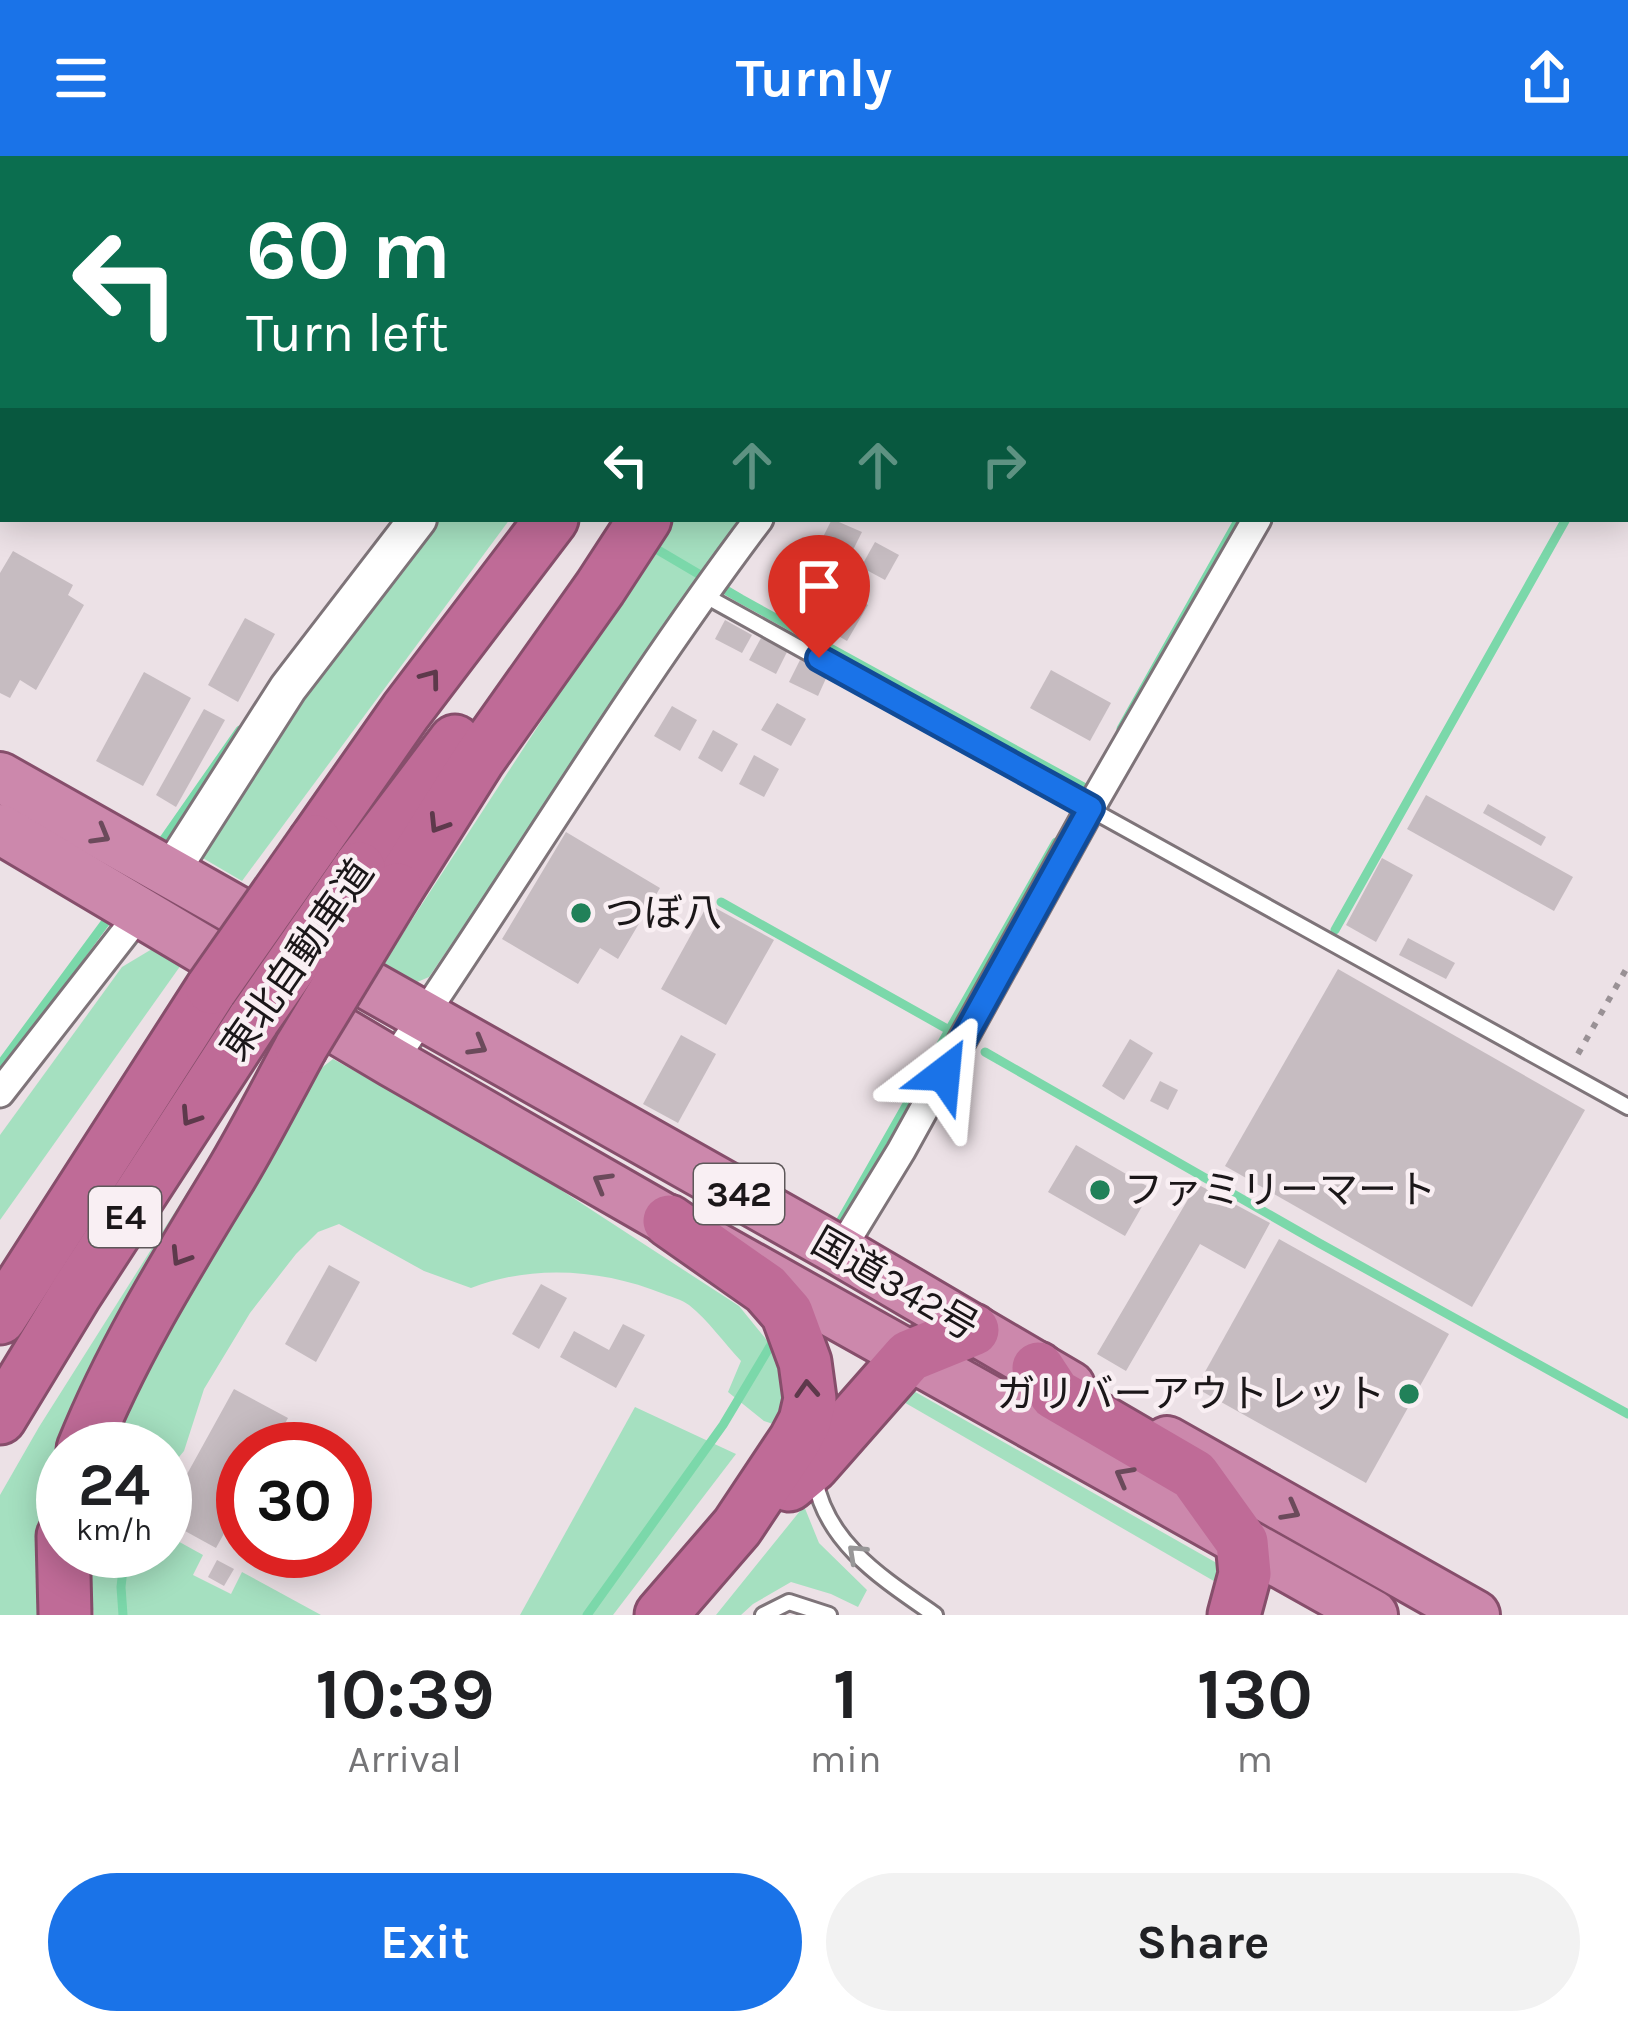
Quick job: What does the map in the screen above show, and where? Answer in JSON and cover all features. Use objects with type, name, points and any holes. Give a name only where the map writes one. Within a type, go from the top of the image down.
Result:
[{"type":"highway","name":"東北自動車道","points":[[0,1318],[212,988],[406,712],[550,522]]},
{"type":"highway","name":"東北自動車道","points":[[0,1418],[254,1019],[378,879],[455,741],[617,522]]},
{"type":"highway","points":[[94,1422],[134,1337],[301,1047],[378,879],[479,759],[643,522]]},
{"type":"highway","name":"国道342号","points":[[0,777],[392,1062],[1373,1615]]},
{"type":"highway","name":"国道342号","points":[[0,830],[155,893],[424,1015],[1475,1615]]},
{"type":"highway","points":[[661,1615],[737,1527],[805,1421],[810,1399],[805,1362],[787,1313],[766,1289],[669,1220]]},
{"type":"highway","name":"E4","points":[[0,1303],[36,1259]]},
{"type":"highway","points":[[737,1527],[813,1465],[909,1356],[973,1330]]},
{"type":"highway","points":[[1038,1368],[1055,1394],[1193,1475],[1242,1542],[1244,1574],[1234,1615]]},
{"type":"highway","points":[[64,1578],[65,1615]]},
{"type":"street","points":[[0,1093],[155,893],[288,688],[416,522]]},
{"type":"street","points":[[392,1062],[702,594],[757,522]]},
{"type":"street","points":[[840,1251],[1255,522]]},
{"type":"lane","points":[[702,594],[1628,1107]]},
{"type":"lane","points":[[813,1465],[819,1499],[840,1538],[884,1580],[935,1615]]},
{"type":"lane","points":[[905,1615],[916,1601]]},
{"type":"lane","points":[[764,1615],[789,1602],[829,1615]]},
{"type":"path","points":[[1568,1073],[1628,966]]},
{"type":"green space","points":[[437,522],[508,522],[242,881],[201,857],[325,662]]},
{"type":"green space","points":[[671,522],[739,522],[429,977],[415,983],[383,964]]},
{"type":"green space","points":[[152,949],[181,965],[0,1220],[0,1135],[122,967]]},
{"type":"green space","points":[[333,1059],[521,1164],[739,1306],[782,1359],[794,1400],[785,1428],[764,1421],[728,1392],[741,1361],[680,1300],[617,1279],[568,1273],[518,1275],[471,1288],[424,1271],[339,1224],[318,1232],[296,1254],[250,1313],[204,1389],[192,1426],[192,1422],[122,1422],[144,1370],[319,1070]]},
{"type":"green space","points":[[202,1169],[75,1422],[42,1422]]},
{"type":"green space","points":[[903,1385],[1222,1566],[1219,1584],[895,1397]]},
{"type":"green space","points":[[635,1407],[736,1454],[613,1615],[520,1615]]},
{"type":"green space","points":[[36,1432],[36,1578],[46,1578],[47,1615],[0,1615],[0,1495]]},
{"type":"green space","points":[[804,1506],[819,1543],[867,1590],[858,1607],[791,1582],[741,1615],[716,1615]]},
{"type":"green space","points":[[192,1549],[203,1555],[193,1575],[231,1594],[239,1578],[253,1578],[321,1615],[94,1615],[88,1578],[192,1578]]},
{"type":"building","points":[[830,522],[862,532],[848,560],[819,545]]},
{"type":"building","points":[[875,542],[899,555],[885,580],[861,567]]},
{"type":"building","points":[[13,551],[73,585],[68,595],[84,605],[36,690],[20,680],[10,698],[0,693],[0,573]]},
{"type":"building","points":[[787,558],[831,581],[814,613],[769,590]]},
{"type":"building","points":[[842,590],[868,605],[847,641],[821,626]]},
{"type":"building","points":[[245,618],[275,634],[238,702],[208,685]]},
{"type":"building","points":[[725,620],[752,635],[742,653],[715,639]]},
{"type":"building","points":[[761,638],[787,652],[776,674],[749,660]]},
{"type":"building","points":[[800,660],[828,674],[818,696],[789,682]]},
{"type":"building","points":[[1051,670],[1111,703],[1090,741],[1030,708]]},
{"type":"building","points":[[144,672],[191,698],[143,786],[96,761]]},
{"type":"building","points":[[777,703],[806,719],[791,746],[761,730]]},
{"type":"building","points":[[672,706],[697,720],[680,751],[654,736]]},
{"type":"building","points":[[204,709],[225,720],[176,807],[156,795]]},
{"type":"building","points":[[713,730],[738,744],[722,772],[698,758]]},
{"type":"building","points":[[754,755],[779,769],[764,797],[739,784]]},
{"type":"building","points":[[1426,795],[1573,877],[1554,911],[1407,829]]},
{"type":"building","points":[[1488,804],[1546,837],[1541,846],[1483,813]]},
{"type":"building","name":"つぼ八","points":[[566,832],[660,888],[618,959],[600,948],[578,984],[502,939]]},
{"type":"building","points":[[1382,858],[1413,875],[1376,942],[1346,925]]},
{"type":"building","points":[[708,904],[774,940],[726,1025],[661,989]]},
{"type":"building","points":[[1408,938],[1455,963],[1446,979],[1399,955]]},
{"type":"building","points":[[1338,969],[1585,1110],[1472,1307],[1225,1166]]},
{"type":"building","points":[[681,1035],[716,1054],[678,1123],[643,1104]]},
{"type":"building","points":[[1130,1039],[1153,1053],[1124,1100],[1102,1086]]},
{"type":"building","points":[[1160,1081],[1178,1090],[1168,1110],[1150,1101]]},
{"type":"building","name":"ファミリーマート","points":[[1076,1145],[1152,1189],[1125,1236],[1048,1192]]},
{"type":"building","points":[[1197,1184],[1270,1223],[1245,1269],[1200,1244],[1126,1371],[1097,1354]]},
{"type":"building","points":[[1279,1239],[1449,1334],[1366,1483],[1196,1388]]},
{"type":"building","points":[[329,1265],[360,1282],[316,1362],[285,1344]]},
{"type":"building","points":[[541,1284],[567,1298],[539,1349],[512,1334]]},
{"type":"building","points":[[623,1324],[645,1335],[616,1388],[560,1357],[574,1331],[609,1350]]},
{"type":"building","points":[[234,1389],[288,1418],[286,1422],[216,1422],[216,1548],[192,1535],[192,1465]]},
{"type":"building","points":[[216,1562],[216,1578],[229,1578],[224,1586],[208,1577]]},
{"type":"waterway","points":[[1121,729],[1237,522]]},
{"type":"waterway","points":[[1335,930],[1564,522]]},
{"type":"waterway","points":[[646,543],[1087,789]]},
{"type":"waterway","points":[[157,849],[240,730]]},
{"type":"waterway","points":[[836,1229],[1056,842]]},
{"type":"waterway","points":[[721,902],[949,1030]]},
{"type":"waterway","points":[[0,1065],[113,912]]},
{"type":"waterway","points":[[985,1052],[1628,1414]]},
{"type":"waterway","points":[[587,1615],[723,1425],[775,1338]]},
{"type":"waterway","points":[[122,1578],[123,1615]]},
{"type":"place","name":"つぼ八","points":[[581,913]]},
{"type":"place","name":"ファミリーマート","points":[[1100,1190]]},
{"type":"place","name":"ガリバーアウトレット","points":[[1409,1394]]},
{"type":"route","points":[[819,658],[1091,808],[944,1074]]}]
